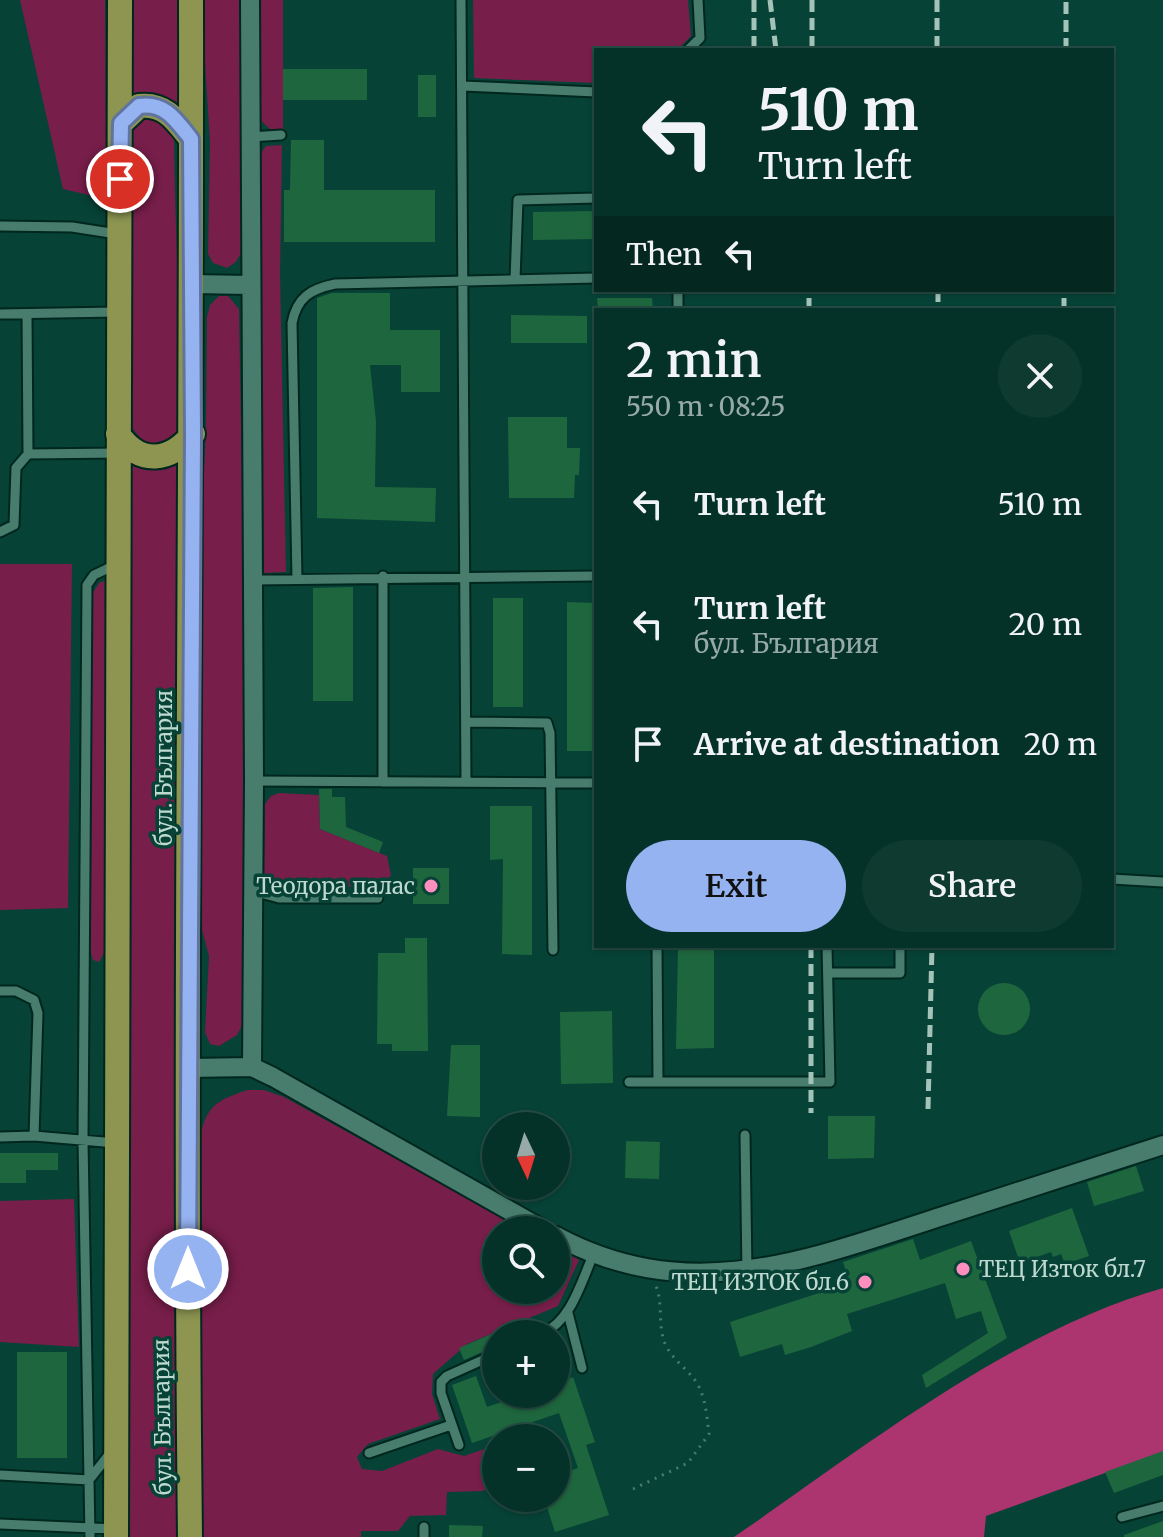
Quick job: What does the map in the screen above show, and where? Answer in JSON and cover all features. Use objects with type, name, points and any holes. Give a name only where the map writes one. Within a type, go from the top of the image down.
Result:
[{"type":"highway","name":"бул. България","points":[[116,1533],[120,0]]},
{"type":"highway","name":"бул. България","points":[[190,1537],[191,0]]},
{"type":"highway","points":[[121,123],[139,106],[159,106],[169,112],[191,139]]},
{"type":"highway","points":[[118,443],[156,456],[181,448],[193,434]]},
{"type":"street","points":[[250,0],[254,781],[252,1067]]},
{"type":"street","points":[[192,284],[250,285]]},
{"type":"street","points":[[188,1068],[252,1067],[519,1216]]},
{"type":"street","points":[[570,1242],[594,1253],[655,1271],[689,1274],[747,1272],[838,1250],[1163,1145]]},
{"type":"lane","points":[[461,0],[466,782]]},
{"type":"lane","points":[[690,48],[700,38],[698,0]]},
{"type":"lane","points":[[463,86],[594,92]]},
{"type":"lane","points":[[251,137],[281,135]]},
{"type":"lane","points":[[515,279],[518,200],[594,198]]},
{"type":"lane","points":[[0,226],[72,227],[120,235]]},
{"type":"lane","points":[[297,579],[292,323],[299,302],[313,289],[335,284],[594,278]]},
{"type":"lane","points":[[0,314],[119,312]]},
{"type":"lane","points":[[0,532],[14,525],[16,468],[28,454],[27,314]]},
{"type":"lane","points":[[28,454],[118,443]]},
{"type":"lane","points":[[90,1533],[83,1141],[87,585],[94,575],[106,567],[120,565]]},
{"type":"lane","points":[[252,580],[383,576],[594,576]]},
{"type":"lane","points":[[383,576],[383,782]]},
{"type":"lane","points":[[467,722],[547,723],[550,733],[553,950]]},
{"type":"lane","points":[[254,781],[594,783]]},
{"type":"lane","points":[[1114,879],[1163,882]]},
{"type":"lane","points":[[254,891],[279,898],[378,898]]},
{"type":"lane","points":[[657,948],[658,1082]]},
{"type":"lane","points":[[629,1082],[830,1082],[827,948]]},
{"type":"lane","points":[[828,973],[900,973],[900,948]]},
{"type":"lane","points":[[0,991],[16,991],[34,1000],[38,1013],[34,1136]]},
{"type":"lane","points":[[745,1135],[747,1272]]},
{"type":"lane","points":[[0,1137],[34,1136],[117,1143]]},
{"type":"lane","points":[[561,1320],[568,1313],[594,1253]]},
{"type":"lane","points":[[568,1313],[582,1368]]},
{"type":"lane","points":[[89,1359],[116,1359]]},
{"type":"lane","points":[[459,1445],[441,1393],[441,1382],[447,1376],[482,1360]]},
{"type":"lane","points":[[369,1453],[451,1425]]},
{"type":"lane","points":[[89,1480],[116,1446]]},
{"type":"lane","points":[[0,1475],[89,1480]]},
{"type":"lane","points":[[1122,1517],[1163,1506]]},
{"type":"lane","points":[[0,1524],[39,1524],[90,1533],[116,1533]]},
{"type":"path","points":[[633,1489],[688,1463],[709,1434],[704,1401],[697,1383],[670,1353],[663,1338],[661,1299],[655,1271]]},
{"type":"shaded area","points":[[20,0],[105,0],[106,199],[63,189]]},
{"type":"shaded area","points":[[129,0],[182,0],[183,115],[158,97],[129,101]]},
{"type":"shaded area","points":[[201,0],[243,0],[242,251],[236,262],[227,268],[213,263],[208,254],[210,142]]},
{"type":"shaded area","points":[[259,0],[283,0],[283,129],[270,129],[259,119]]},
{"type":"shaded area","points":[[473,0],[688,0],[691,36],[679,48],[594,48],[594,83],[474,78]]},
{"type":"shaded area","points":[[145,116],[156,116],[174,136],[180,431],[165,445],[146,445],[133,429],[133,236],[127,156],[129,134],[135,123]]},
{"type":"shaded area","points":[[282,145],[280,273],[286,572],[264,573],[259,156],[266,146]]},
{"type":"shaded area","points":[[219,296],[228,296],[239,309],[247,773],[244,1022],[237,1035],[219,1046],[210,1044],[205,1032],[209,956],[198,915],[200,558],[207,317],[210,305]]},
{"type":"shaded area","points":[[181,461],[179,1537],[126,1537],[130,463]]},
{"type":"shaded area","points":[[0,564],[72,564],[68,908],[0,910]]},
{"type":"shaded area","points":[[110,579],[109,944],[99,962],[93,960],[87,938],[91,596],[99,583]]},
{"type":"shaded area","points":[[279,793],[319,795],[320,829],[387,856],[391,875],[384,886],[264,886],[265,804],[271,796]]},
{"type":"shaded area","points":[[247,1090],[264,1090],[284,1097],[500,1216],[482,1216],[482,1304],[559,1304],[524,1320],[482,1320],[482,1338],[467,1344],[433,1374],[432,1394],[440,1419],[368,1444],[357,1457],[362,1469],[382,1471],[438,1449],[464,1456],[482,1450],[482,1491],[447,1492],[446,1515],[410,1516],[398,1531],[361,1531],[361,1537],[198,1537],[201,1133],[207,1115],[216,1104]]},
{"type":"shaded area","points":[[74,1199],[79,1347],[0,1342],[0,1201]]},
{"type":"shaded area","points":[[570,1255],[579,1260],[570,1280]]},
{"type":"shaded area","points":[[1163,1288],[1163,1452],[986,1516],[984,1537],[734,1537],[887,1430],[994,1362],[1106,1308]]},
{"type":"building","points":[[283,69],[367,69],[367,100],[283,100]]},
{"type":"building","points":[[418,75],[436,75],[436,117],[418,117]]},
{"type":"building","points":[[291,140],[324,140],[324,190],[435,190],[435,242],[284,242],[284,190],[290,190]]},
{"type":"building","points":[[594,211],[594,239],[533,240],[533,212]]},
{"type":"building","points":[[332,293],[390,293],[390,330],[440,330],[440,392],[401,392],[401,365],[370,365],[376,421],[375,487],[436,488],[435,522],[317,518],[317,298]]},
{"type":"building","points":[[597,298],[652,298],[653,308],[598,308]]},
{"type":"building","points":[[511,315],[587,316],[587,343],[511,343]]},
{"type":"building","points":[[508,417],[567,417],[567,448],[580,448],[574,498],[509,498]]},
{"type":"building","points":[[353,587],[353,701],[313,701],[313,588]]},
{"type":"building","points":[[493,598],[523,598],[523,707],[493,707]]},
{"type":"building","points":[[567,602],[594,603],[594,751],[567,751]]},
{"type":"building","points":[[319,789],[332,789],[332,797],[345,797],[346,827],[383,842],[379,853],[320,829]]},
{"type":"building","points":[[490,806],[532,806],[532,955],[502,954],[503,859],[490,860]]},
{"type":"building","name":"Теодора палас","points":[[413,868],[449,868],[449,904],[413,904]]},
{"type":"building","points":[[405,938],[427,938],[428,1051],[392,1051],[392,1044],[377,1044],[378,953],[405,953]]},
{"type":"building","points":[[678,948],[714,948],[714,1048],[676,1049]]},
{"type":"building","points":[[1004,983],[1022,991],[1030,1009],[1022,1027],[1004,1035],[986,1027],[978,1009],[986,991]]},
{"type":"building","points":[[612,1011],[613,1083],[561,1084],[560,1012]]},
{"type":"building","points":[[451,1045],[480,1045],[480,1117],[447,1116]]},
{"type":"building","points":[[828,1116],[875,1116],[874,1158],[828,1159]]},
{"type":"building","points":[[626,1141],[660,1142],[659,1179],[625,1178]]},
{"type":"building","points":[[0,1153],[58,1153],[58,1170],[26,1170],[26,1183],[0,1183]]},
{"type":"building","points":[[1136,1166],[1144,1191],[1094,1206],[1087,1182]]},
{"type":"building","points":[[1072,1208],[1089,1256],[1065,1264],[1061,1254],[1053,1257],[1051,1252],[1020,1263],[1009,1231]]},
{"type":"building","points":[[913,1239],[920,1260],[971,1241],[1007,1338],[926,1388],[922,1375],[988,1333],[981,1311],[956,1319],[945,1283],[847,1314],[852,1331],[811,1347],[785,1355],[782,1344],[740,1357],[730,1322],[850,1283],[843,1262]]},
{"type":"building","points":[[482,1338],[482,1352],[464,1360],[459,1348]]},
{"type":"building","points":[[17,1352],[67,1352],[67,1458],[17,1458]]},
{"type":"building","points":[[476,1376],[482,1393],[482,1408],[570,1408],[570,1378],[573,1377],[595,1442],[586,1445],[609,1515],[555,1532],[549,1512],[570,1512],[570,1471],[578,1468],[570,1445],[570,1424],[563,1424],[559,1413],[527,1424],[482,1424],[482,1440],[472,1443],[452,1385]]},
{"type":"building","points":[[1163,1451],[1163,1475],[1114,1493],[1105,1472]]},
{"type":"building","points":[[1163,1521],[1163,1537],[1124,1537],[1124,1535]]},
{"type":"building","points":[[449,1525],[483,1526],[482,1537],[449,1537]]},
{"type":"railway","points":[[754,0],[754,48]]},
{"type":"railway","points":[[770,0],[776,48]]},
{"type":"railway","points":[[812,0],[812,48]]},
{"type":"railway","points":[[937,0],[937,48]]},
{"type":"railway","points":[[1066,0],[1066,48]]},
{"type":"railway","points":[[809,292],[809,308]]},
{"type":"railway","points":[[938,292],[938,308]]},
{"type":"railway","points":[[1064,292],[1064,308]]},
{"type":"railway","points":[[811,948],[811,1113]]},
{"type":"railway","points":[[928,1109],[932,948]]},
{"type":"place","name":"Теодора палас","points":[[431,886]]},
{"type":"place","name":"ТЕЦ Изток бл.7","points":[[963,1269]]},
{"type":"place","name":"ТЕЦ ИЗТОК бл.6","points":[[865,1282]]},
{"type":"route","points":[[120,179],[121,123],[139,106],[159,106],[169,112],[191,139],[193,434],[188,1269]]}]
